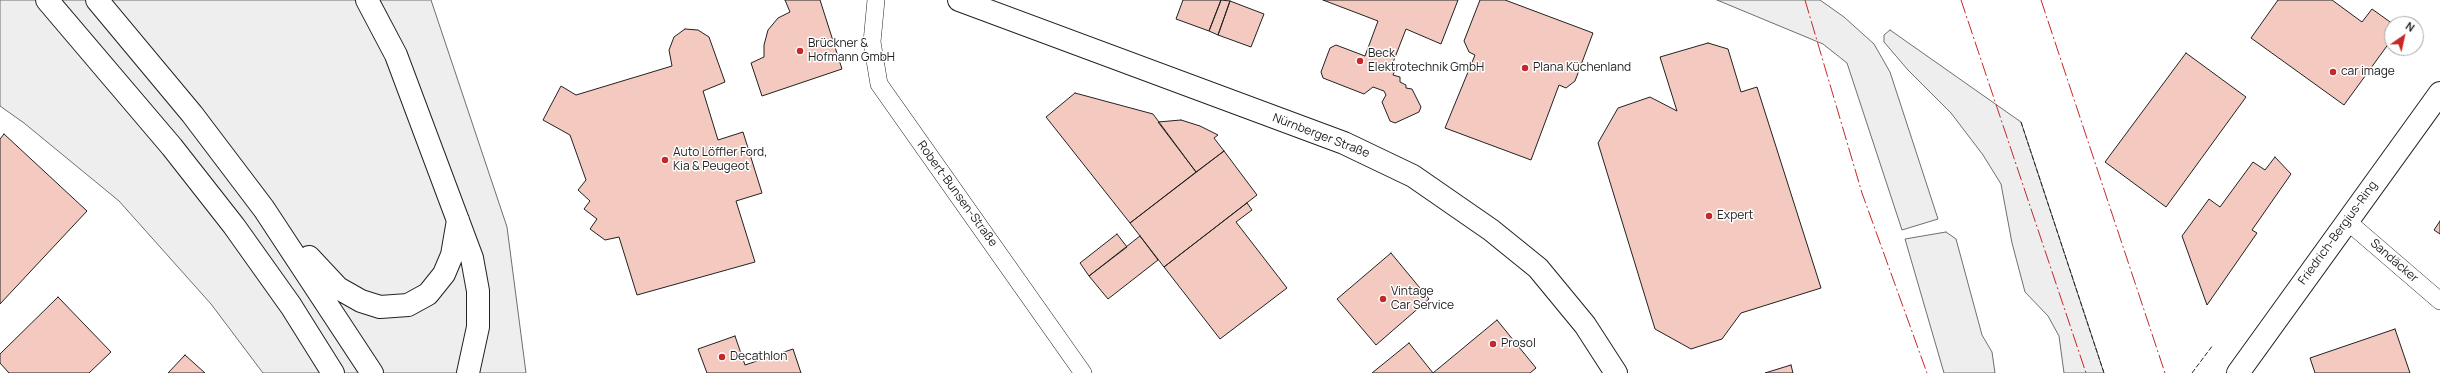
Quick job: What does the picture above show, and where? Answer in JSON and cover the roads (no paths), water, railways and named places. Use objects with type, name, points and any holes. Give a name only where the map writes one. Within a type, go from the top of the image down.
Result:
[{"type":"main road","points":[[47,0],[167,141],[234,226],[291,306],[333,373]]},
{"type":"main road","points":[[97,0],[192,114],[264,209],[372,373]]},
{"type":"main road","name":"Nürnberger Straße","points":[[959,0],[1344,143],[1414,176],[1491,230],[1538,268],[1585,325],[1616,373]]},
{"type":"main road","points":[[371,3],[396,55],[458,216],[472,258],[478,291],[478,327],[468,373]]},
{"type":"main road","name":"Friedrich-Bergius-Ring","points":[[2238,373],[2440,93]]},
{"type":"main road","points":[[264,209],[338,288],[361,301],[380,307],[408,305],[428,294],[444,274],[452,255],[458,216]]},
{"type":"street","name":"Robert-Bunsen-Straße","points":[[876,0],[872,42],[879,84],[1083,373]]},
{"type":"street","name":"Sandäcker","points":[[2347,221],[2440,301]]},
{"type":"place","name":"Brückner & Hofmann GmbH","points":[[800,51]]},
{"type":"place","name":"Beck Elektrotechnik GmbH","points":[[1360,61]]},
{"type":"place","name":"Plana Küchenland","points":[[1525,68]]},
{"type":"place","name":"car image","points":[[2333,72]]},
{"type":"place","name":"Auto Löffler Ford, Kia & Peugeot","points":[[665,160]]},
{"type":"place","name":"Expert","points":[[1709,216]]},
{"type":"place","name":"Vintage Car Service","points":[[1383,299]]},
{"type":"place","name":"Prosol","points":[[1493,344]]},
{"type":"place","name":"Decathlon","points":[[722,357]]}]
